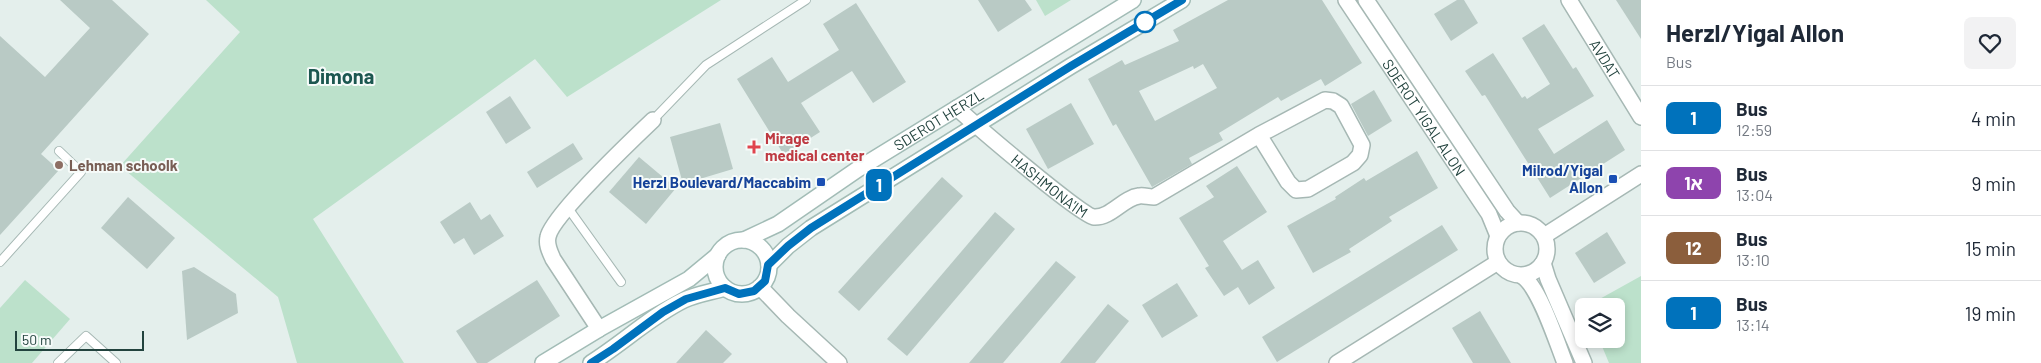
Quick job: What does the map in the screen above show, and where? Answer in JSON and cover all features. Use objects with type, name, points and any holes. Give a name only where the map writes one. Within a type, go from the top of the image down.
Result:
[{"type":"street","name":"SDEROT HERZL","points":[[744,240],[778,224],[858,169],[1132,0]]},
{"type":"street","name":"SDEROT HERZL","points":[[768,265],[811,228],[1182,0]]},
{"type":"street","name":"SDEROT YIGAL ALON","points":[[1346,0],[1489,214],[1498,236]]},
{"type":"street","name":"SDEROT YIGAL ALON","points":[[1366,0],[1507,211],[1518,223]]},
{"type":"street","name":"AVDAT","points":[[1569,0],[1641,117]]},
{"type":"street","points":[[1324,100],[1333,101],[1341,106],[1362,145],[1360,155],[1353,162],[1308,189],[1296,190],[1288,182],[1259,135],[1324,100]]},
{"type":"street","name":"HASHMONA'IM","points":[[957,108],[975,126],[1070,202],[1092,217],[1101,217],[1138,196],[1154,197],[1259,135]]},
{"type":"street","points":[[599,329],[548,248],[548,236],[568,208],[614,158],[653,120]]},
{"type":"street","points":[[1544,236],[1641,174]]},
{"type":"street","points":[[1522,276],[1538,270],[1547,255],[1547,247],[1544,236],[1533,226],[1518,223],[1508,227],[1498,236],[1495,249],[1498,262],[1506,271],[1522,276],[1529,282],[1539,300],[1565,363]]},
{"type":"street","points":[[543,363],[599,329],[689,279],[718,255],[728,244],[744,240],[758,246],[763,251],[768,265],[765,281],[754,291],[739,294],[725,288],[719,281],[716,273],[718,255]]},
{"type":"street","points":[[1337,363],[1498,262]]},
{"type":"street","points":[[1543,263],[1584,363]]},
{"type":"street","points":[[760,287],[839,363]]},
{"type":"street","points":[[591,363],[663,312],[686,299],[725,288]]},
{"type":"lane","points":[[653,120],[706,65],[806,0]]},
{"type":"lane","points":[[0,262],[81,172],[59,151]]},
{"type":"lane","points":[[568,208],[621,282]]},
{"type":"lane","points":[[58,363],[86,336],[116,363]]},
{"type":"green space","points":[[206,0],[721,0],[567,97],[535,59],[313,219],[404,363],[297,363],[278,297],[120,166],[240,32]]},
{"type":"green space","points":[[1036,0],[1071,0],[1045,16]]},
{"type":"green space","points":[[1641,276],[1641,363],[1609,363],[1603,348],[1625,348],[1625,298],[1601,298]]},
{"type":"green space","points":[[25,280],[70,319],[32,363],[0,363],[0,308]]},
{"type":"building","points":[[60,0],[112,0],[149,34],[41,154],[59,170],[0,235],[0,36],[45,77],[90,28]]},
{"type":"building","points":[[978,0],[1025,0],[1032,10],[998,32]]},
{"type":"building","points":[[1228,0],[1322,0],[1362,63],[1325,86],[1321,79],[1281,101],[1278,97],[1219,133],[1223,140],[1189,158],[1192,164],[1152,187],[1116,124],[1113,126],[1088,79],[1122,60],[1125,65],[1179,41],[1173,30]],"holes":[[[1203,64],[1217,88],[1155,121],[1139,91],[1193,66],[1194,69]]]},
{"type":"building","points":[[1457,0],[1464,0],[1478,23],[1451,41],[1434,14]]},
{"type":"building","points":[[1616,0],[1641,0],[1641,39]]},
{"type":"building","points":[[856,3],[906,82],[873,103],[852,71],[801,103],[820,132],[784,155],[737,79],[772,57],[788,82],[839,50],[823,24]]},
{"type":"building","points":[[1544,24],[1573,69],[1576,67],[1594,96],[1538,129],[1554,154],[1607,120],[1625,150],[1550,198],[1485,95],[1482,96],[1465,71],[1493,53],[1522,98],[1525,96],[1527,99],[1550,84],[1522,38]]},
{"type":"building","points":[[1374,90],[1392,121],[1368,136],[1351,104]]},
{"type":"building","points":[[510,96],[531,128],[506,144],[486,112]]},
{"type":"building","points":[[1071,103],[1094,144],[1048,169],[1026,129]]},
{"type":"building","points":[[720,123],[733,169],[683,184],[670,137]]},
{"type":"building","points":[[573,143],[583,159],[537,188],[527,172]]},
{"type":"building","points":[[1417,151],[1438,188],[1389,217],[1392,221],[1349,249],[1351,252],[1313,273],[1287,226],[1336,199],[1335,197],[1364,178],[1366,181]]},
{"type":"building","points":[[639,157],[676,188],[646,224],[609,192]]},
{"type":"building","points":[[1237,166],[1267,212],[1223,241],[1242,270],[1258,260],[1275,288],[1249,305],[1238,287],[1224,296],[1205,268],[1209,266],[1179,218],[1214,197],[1206,186]]},
{"type":"building","points":[[942,177],[963,196],[859,311],[838,292]]},
{"type":"building","points":[[128,197],[175,238],[147,269],[101,228]]},
{"type":"building","points":[[470,202],[481,220],[490,214],[504,236],[474,255],[464,238],[454,244],[440,222]]},
{"type":"building","points":[[995,212],[1015,229],[907,356],[887,339]]},
{"type":"building","points":[[1442,225],[1458,250],[1277,362],[1262,337]]},
{"type":"building","points":[[1607,232],[1626,263],[1594,283],[1575,253]]},
{"type":"building","points":[[1056,261],[1076,277],[1003,363],[969,363]]},
{"type":"building","points":[[194,267],[236,294],[238,313],[187,340],[182,271]]},
{"type":"building","points":[[537,280],[560,316],[487,363],[477,363],[456,331]]},
{"type":"building","points":[[1177,283],[1198,316],[1162,338],[1142,305]]},
{"type":"building","points":[[1108,304],[1129,321],[1095,363],[1060,363]]},
{"type":"building","points":[[1480,311],[1511,363],[1473,363],[1452,328]]},
{"type":"building","points":[[706,330],[732,354],[723,363],[676,363]]},
{"type":"bus line","name":"1","points":[[591,363],[663,312],[686,299],[725,288],[739,294],[754,291],[765,281],[768,265],[811,228],[1071,66],[1182,0]]},
{"type":"place","name":"Mirage medical center","points":[[754,147]]},
{"type":"place","name":"Lehman schoolk","points":[[59,165]]},
{"type":"place","name":"Milrod/Yigal Allon","points":[[1613,179]]},
{"type":"place","name":"Herzl Boulevard/Maccabim","points":[[821,182]]},
{"type":"district","name":"Dimona","points":[[341,76]]}]
